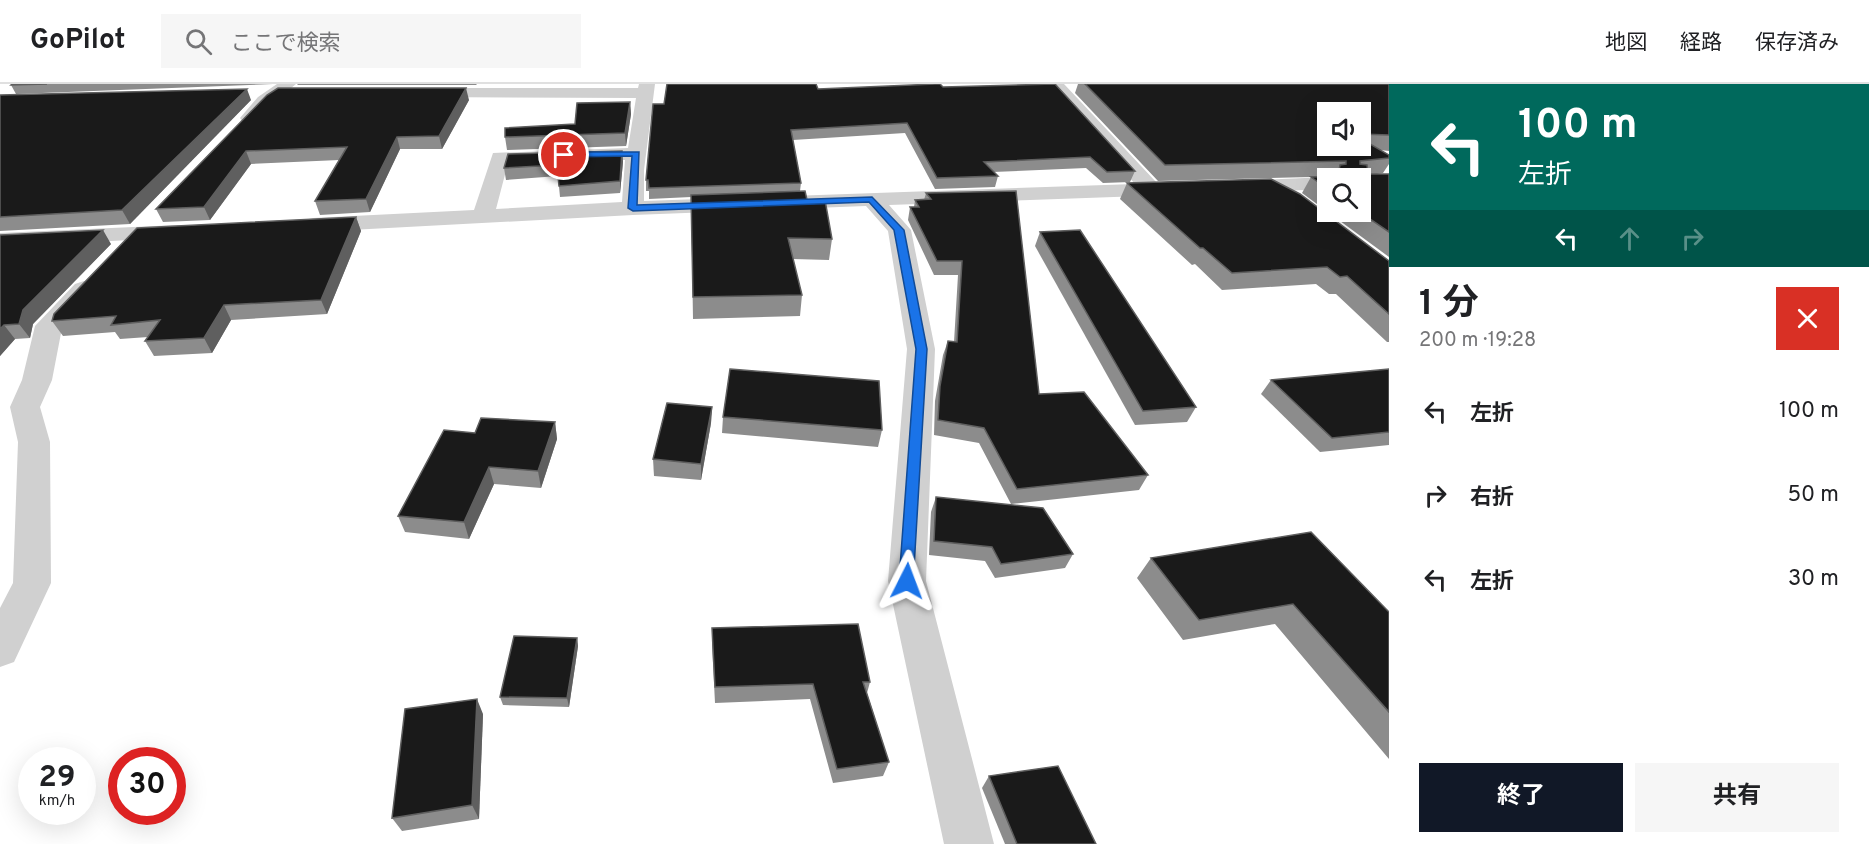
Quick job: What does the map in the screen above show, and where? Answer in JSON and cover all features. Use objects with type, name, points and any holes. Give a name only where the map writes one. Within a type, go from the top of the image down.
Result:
[{"type":"street","points":[[1055,84],[1152,190]]},
{"type":"street","points":[[408,92],[646,88],[636,154],[633,208]]},
{"type":"street","points":[[253,93],[288,89]]},
{"type":"street","points":[[234,135],[264,101],[288,89]]},
{"type":"street","points":[[483,216],[500,157],[636,154]]},
{"type":"street","points":[[1222,187],[1317,184]]},
{"type":"street","points":[[1268,186],[1300,203]]},
{"type":"street","points":[[288,226],[633,208],[1187,188]]},
{"type":"street","points":[[872,200],[899,230],[921,349],[907,581],[969,844]]},
{"type":"street","points":[[0,649],[32,584],[34,442],[25,407],[37,380],[49,326],[147,224]]},
{"type":"street","points":[[0,240],[147,224],[195,231]]},
{"type":"building","points":[[667,84],[816,84],[818,89],[935,84],[943,87],[1055,84],[1135,171],[1107,172],[1090,157],[984,162],[998,176],[937,178],[907,123],[791,130],[801,183],[649,188],[648,180],[646,180],[653,104],[664,104]]},
{"type":"building","points":[[1085,84],[1389,84],[1389,135],[1371,134],[1371,102],[1317,102],[1317,156],[1371,156],[1371,144],[1389,155],[1389,158],[1360,161],[1360,164],[1367,165],[1367,168],[1339,168],[1340,165],[1346,164],[1346,161],[1165,165]]},
{"type":"building","points":[[278,88],[466,88],[439,136],[397,137],[366,199],[315,201],[347,147],[246,151],[204,207],[156,209],[267,95]]},
{"type":"building","points":[[247,89],[122,210],[0,217],[0,95]]},
{"type":"building","points":[[630,102],[625,133],[505,137],[505,128],[575,124],[577,103]]},
{"type":"building","points":[[622,151],[620,181],[559,186],[557,165],[504,168],[508,154]]},
{"type":"building","points":[[1371,174],[1389,174],[1389,232],[1371,220]]},
{"type":"building","points":[[1271,179],[1300,194],[1317,207],[1317,222],[1337,222],[1389,261],[1389,314],[1347,276],[1340,277],[1327,267],[1232,273],[1203,248],[1200,248],[1127,183]]},
{"type":"building","points":[[805,191],[807,200],[825,200],[832,239],[788,238],[802,295],[693,297],[691,195]]},
{"type":"building","points":[[1016,191],[1039,394],[1084,392],[1148,475],[1017,489],[984,428],[938,420],[940,386],[948,341],[957,342],[962,261],[937,261],[910,207],[919,207],[915,200],[931,199],[926,193]]},
{"type":"building","points":[[356,217],[321,300],[224,305],[204,338],[145,341],[160,320],[111,325],[116,316],[52,321],[54,314],[137,228]]},
{"type":"building","points":[[103,230],[23,310],[19,324],[4,325],[0,329],[0,235]]},
{"type":"building","points":[[1080,230],[1196,407],[1143,411],[1040,232]]},
{"type":"building","points":[[730,369],[879,381],[882,430],[723,417]]},
{"type":"building","points":[[1389,369],[1389,432],[1332,438],[1271,380]]},
{"type":"building","points":[[667,403],[712,407],[701,464],[653,459]]},
{"type":"building","points":[[481,418],[555,422],[538,471],[489,467],[464,522],[398,516],[444,430],[475,433]]},
{"type":"building","points":[[936,497],[1043,508],[1073,554],[1001,564],[992,547],[934,541]]},
{"type":"building","points":[[1311,532],[1389,612],[1389,712],[1293,604],[1199,620],[1151,558]]},
{"type":"building","points":[[858,624],[870,682],[863,682],[889,762],[837,769],[813,684],[715,687],[712,628]]},
{"type":"building","points":[[514,636],[577,638],[567,698],[500,697]]},
{"type":"building","points":[[477,699],[472,805],[392,818],[405,709]]},
{"type":"building","points":[[1058,766],[1096,844],[1017,844],[989,776]]},
{"type":"route","points":[[564,155],[636,154],[633,208],[872,200],[899,230],[909,272],[921,349],[907,581]]}]
